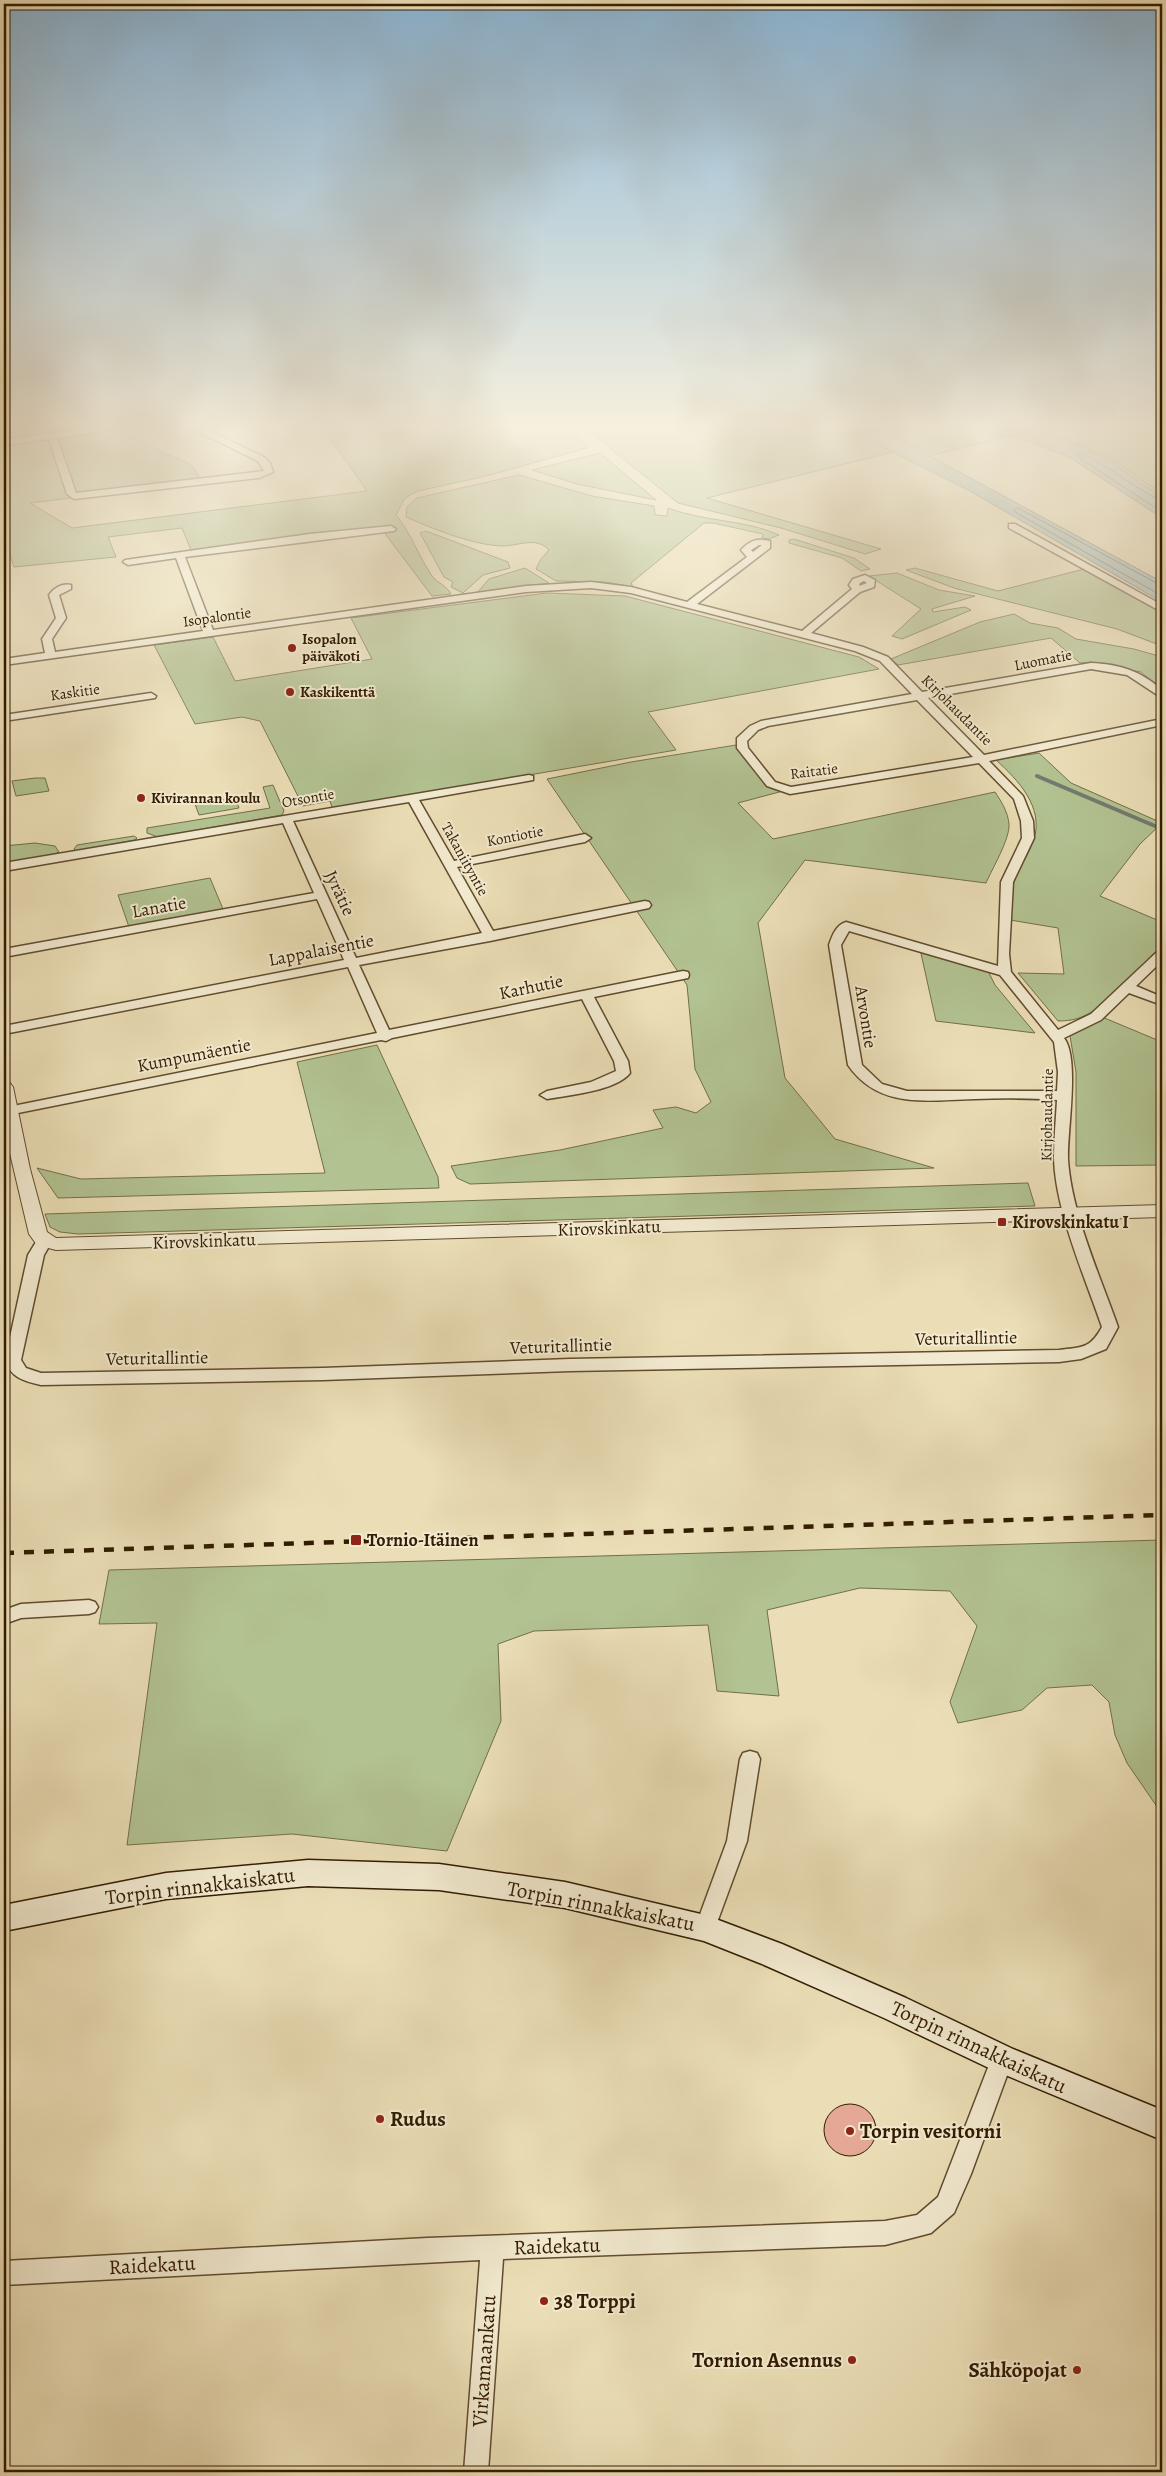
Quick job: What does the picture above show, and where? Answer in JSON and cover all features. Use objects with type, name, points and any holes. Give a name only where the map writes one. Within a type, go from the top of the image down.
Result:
[{"type":"main road","name":"Torpin rinnakkaiskatu","points":[[4,1918],[166,1886],[308,1874],[390,1874],[439,1878],[564,1895],[705,1928],[772,1954],[895,2008],[1002,2060],[1162,2125]]},
{"type":"street","points":[[128,562],[262,544]]},
{"type":"street","points":[[1044,544],[1162,609]]},
{"type":"street","points":[[180,555],[209,633]]},
{"type":"street","points":[[689,605],[752,557]]},
{"type":"street","name":"Kirjohaudantie","points":[[434,602],[538,587],[590,585],[631,590],[859,649],[884,659],[1019,798],[1027,820],[1028,838],[1007,882],[1003,954],[1005,972],[1057,1036],[1064,1057],[1061,1158],[1071,1213]]},
{"type":"street","points":[[51,656],[47,639],[60,618],[54,595],[58,590],[68,587]]},
{"type":"street","points":[[803,635],[857,590]]},
{"type":"street","name":"Isopalontie","points":[[4,662],[434,602]]},
{"type":"street","name":"Luomatie","points":[[921,698],[1091,666],[1119,668],[1133,673],[1144,678],[1162,695]]},
{"type":"street","name":"Kaskitie","points":[[4,718],[151,696]]},
{"type":"street","name":"Raitatie","points":[[921,698],[765,724],[745,735],[741,740],[743,748],[771,784],[790,791],[982,759]]},
{"type":"street","points":[[982,759],[1162,722]]},
{"type":"street","name":"Otsontie","points":[[4,867],[529,778]]},
{"type":"street","name":"Takaniityntie","points":[[412,798],[490,936]]},
{"type":"street","name":"Jyrätie","points":[[286,818],[386,1037]]},
{"type":"street","name":"Kontiotie","points":[[451,865],[585,838]]},
{"type":"street","name":"Lanatie","points":[[4,953],[321,895]]},
{"type":"street","name":"Lappalaisentie","points":[[4,1030],[645,905]]},
{"type":"street","name":"Arvontie","points":[[1005,972],[846,926],[839,934],[835,944],[855,1066],[864,1078],[875,1085],[887,1091],[906,1095],[933,1097],[1013,1094],[1063,1096]]},
{"type":"street","points":[[1057,1036],[1096,1017],[1162,954]]},
{"type":"street","name":"Karhutie","points":[[386,1037],[683,975]]},
{"type":"street","points":[[1128,988],[1162,1001]]},
{"type":"street","points":[[547,1095],[598,1084],[615,1078],[622,1073],[621,1061],[586,995]]},
{"type":"street","name":"Kumpumäentie","points":[[8,1111],[386,1037]]},
{"type":"street","points":[[4,1087],[8,1111],[38,1234],[50,1243]]},
{"type":"street","name":"Kirovskinkatu","points":[[50,1243],[1162,1211]]},
{"type":"street","name":"Veturitallintie","points":[[50,1243],[36,1255],[13,1360],[15,1368],[23,1376],[41,1379],[323,1374],[580,1365],[1059,1356],[1082,1353],[1100,1345],[1110,1327],[1071,1213]]},
{"type":"street","points":[[4,1617],[21,1611],[89,1607]]},
{"type":"street","points":[[705,1928],[737,1841],[750,1760]]},
{"type":"street","name":"Raidekatu","points":[[4,2273],[427,2250],[885,2233],[923,2225],[946,2205],[1002,2060]]},
{"type":"street","name":"Virkamaankatu","points":[[476,2472],[492,2249]]},
{"type":"green space","points":[[6,544],[111,544],[116,557],[14,567]]},
{"type":"green space","points":[[188,544],[284,544],[193,555]]},
{"type":"green space","points":[[392,544],[414,544],[432,576],[447,588],[451,594],[432,596]]},
{"type":"green space","points":[[426,544],[459,544],[508,562],[510,568],[483,575],[463,593],[451,587],[453,582],[444,577]]},
{"type":"green space","points":[[482,544],[524,544],[508,546]]},
{"type":"green space","points":[[540,544],[679,544],[631,583],[633,587],[605,582],[556,581],[536,569],[541,559],[549,550]]},
{"type":"green space","points":[[791,544],[808,544],[854,558],[870,569],[861,571],[842,558]]},
{"type":"green space","points":[[831,544],[862,544],[881,549],[865,554]]},
{"type":"green space","points":[[525,568],[549,583],[477,593],[489,579]]},
{"type":"green space","points":[[915,568],[998,591],[1084,569],[1162,613],[1162,646],[1117,629],[954,588],[906,570]]},
{"type":"green space","points":[[897,573],[939,590],[975,596],[932,609],[933,612],[965,607],[971,610],[902,639],[892,636],[921,609],[869,576]]},
{"type":"green space","points":[[547,593],[625,596],[859,657],[879,669],[648,712],[676,750],[335,808],[332,807],[330,801],[303,806],[260,721],[242,717],[195,724],[154,645],[213,637],[235,681],[372,659],[351,618]]},
{"type":"green space","points":[[1014,614],[1030,623],[1058,628],[1076,639],[1134,649],[1162,657],[1162,664],[1157,667],[1162,671],[1162,690],[1141,672],[1091,662],[1080,663],[1051,638],[898,665],[891,659],[980,622]]},
{"type":"green space","points":[[736,745],[768,784],[783,791],[738,803],[773,839],[995,792],[1004,807],[1009,830],[1004,846],[986,883],[805,860],[758,923],[785,1078],[835,1139],[934,1168],[470,1184],[457,1178],[451,1166],[560,1150],[663,1128],[653,1110],[676,1107],[696,1113],[711,1102],[695,1069],[687,985],[547,779],[631,762]]},
{"type":"green space","points":[[1039,753],[1071,783],[1162,823],[1140,844],[1100,896],[1162,922],[1162,945],[1103,1004],[1084,1016],[1058,1021],[1018,973],[1064,974],[1058,928],[1010,920],[1013,886],[1034,839],[1036,827],[1032,805],[1027,795],[1013,776],[996,760]]},
{"type":"green space","points":[[45,778],[49,791],[16,796],[12,781]]},
{"type":"green space","points":[[273,785],[284,811],[282,815],[158,837],[147,833],[147,828],[270,808],[263,787]]},
{"type":"green space","points":[[235,798],[239,808],[199,815],[195,804]]},
{"type":"green space","points":[[134,836],[137,838],[135,840],[75,851],[74,849],[77,845]]},
{"type":"green space","points":[[35,843],[55,846],[59,852],[50,856],[4,864],[4,846]]},
{"type":"green space","points":[[210,878],[223,909],[129,927],[118,895]]},
{"type":"green space","points":[[920,949],[987,969],[995,985],[1035,1033],[936,1021]]},
{"type":"green space","points":[[1102,1017],[1162,1042],[1162,1165],[1076,1166],[1076,1072],[1070,1036],[1066,1032]]},
{"type":"green space","points":[[377,1045],[438,1177],[439,1188],[58,1198],[37,1168],[81,1179],[325,1173],[297,1062]]},
{"type":"green space","points":[[1028,1183],[1035,1206],[78,1234],[60,1232],[50,1227],[45,1214]]},
{"type":"green space","points":[[1162,1540],[1162,1814],[1127,1763],[1115,1735],[1109,1702],[1092,1685],[1047,1688],[1022,1710],[958,1723],[950,1702],[977,1626],[950,1591],[860,1588],[767,1610],[779,1696],[717,1691],[708,1625],[534,1631],[498,1644],[501,1721],[447,1851],[292,1834],[127,1845],[157,1623],[99,1624],[109,1570]]},
{"type":"water","points":[[1061,544],[1091,544],[1162,582],[1162,602]]},
{"type":"building","name":"Torpin vesitorni","points":[[850,2104],[864,2108],[872,2116],[876,2130],[872,2144],[864,2152],[850,2156],[836,2152],[828,2144],[824,2130],[828,2116],[836,2108]]},
{"type":"waterway","points":[[1037,776],[1162,829]]},
{"type":"railway","points":[[4,1553],[1162,1515]]},
{"type":"place","name":"Isopalon päiväkoti","points":[[292,648]]},
{"type":"place","name":"Kaskikenttä","points":[[290,692]]},
{"type":"place","name":"Kivirannan koulu","points":[[141,798]]},
{"type":"place","name":"Kirovskinkatu I","points":[[1002,1222]]},
{"type":"place","name":"Tornio-Itäinen","points":[[356,1540]]},
{"type":"place","name":"Rudus","points":[[380,2119]]},
{"type":"place","name":"Torpin vesitorni","points":[[850,2131]]},
{"type":"place","name":"38 Torppi","points":[[544,2301]]},
{"type":"place","name":"Tornion Asennus","points":[[852,2360]]},
{"type":"place","name":"Sähköpojat","points":[[1077,2370]]}]
